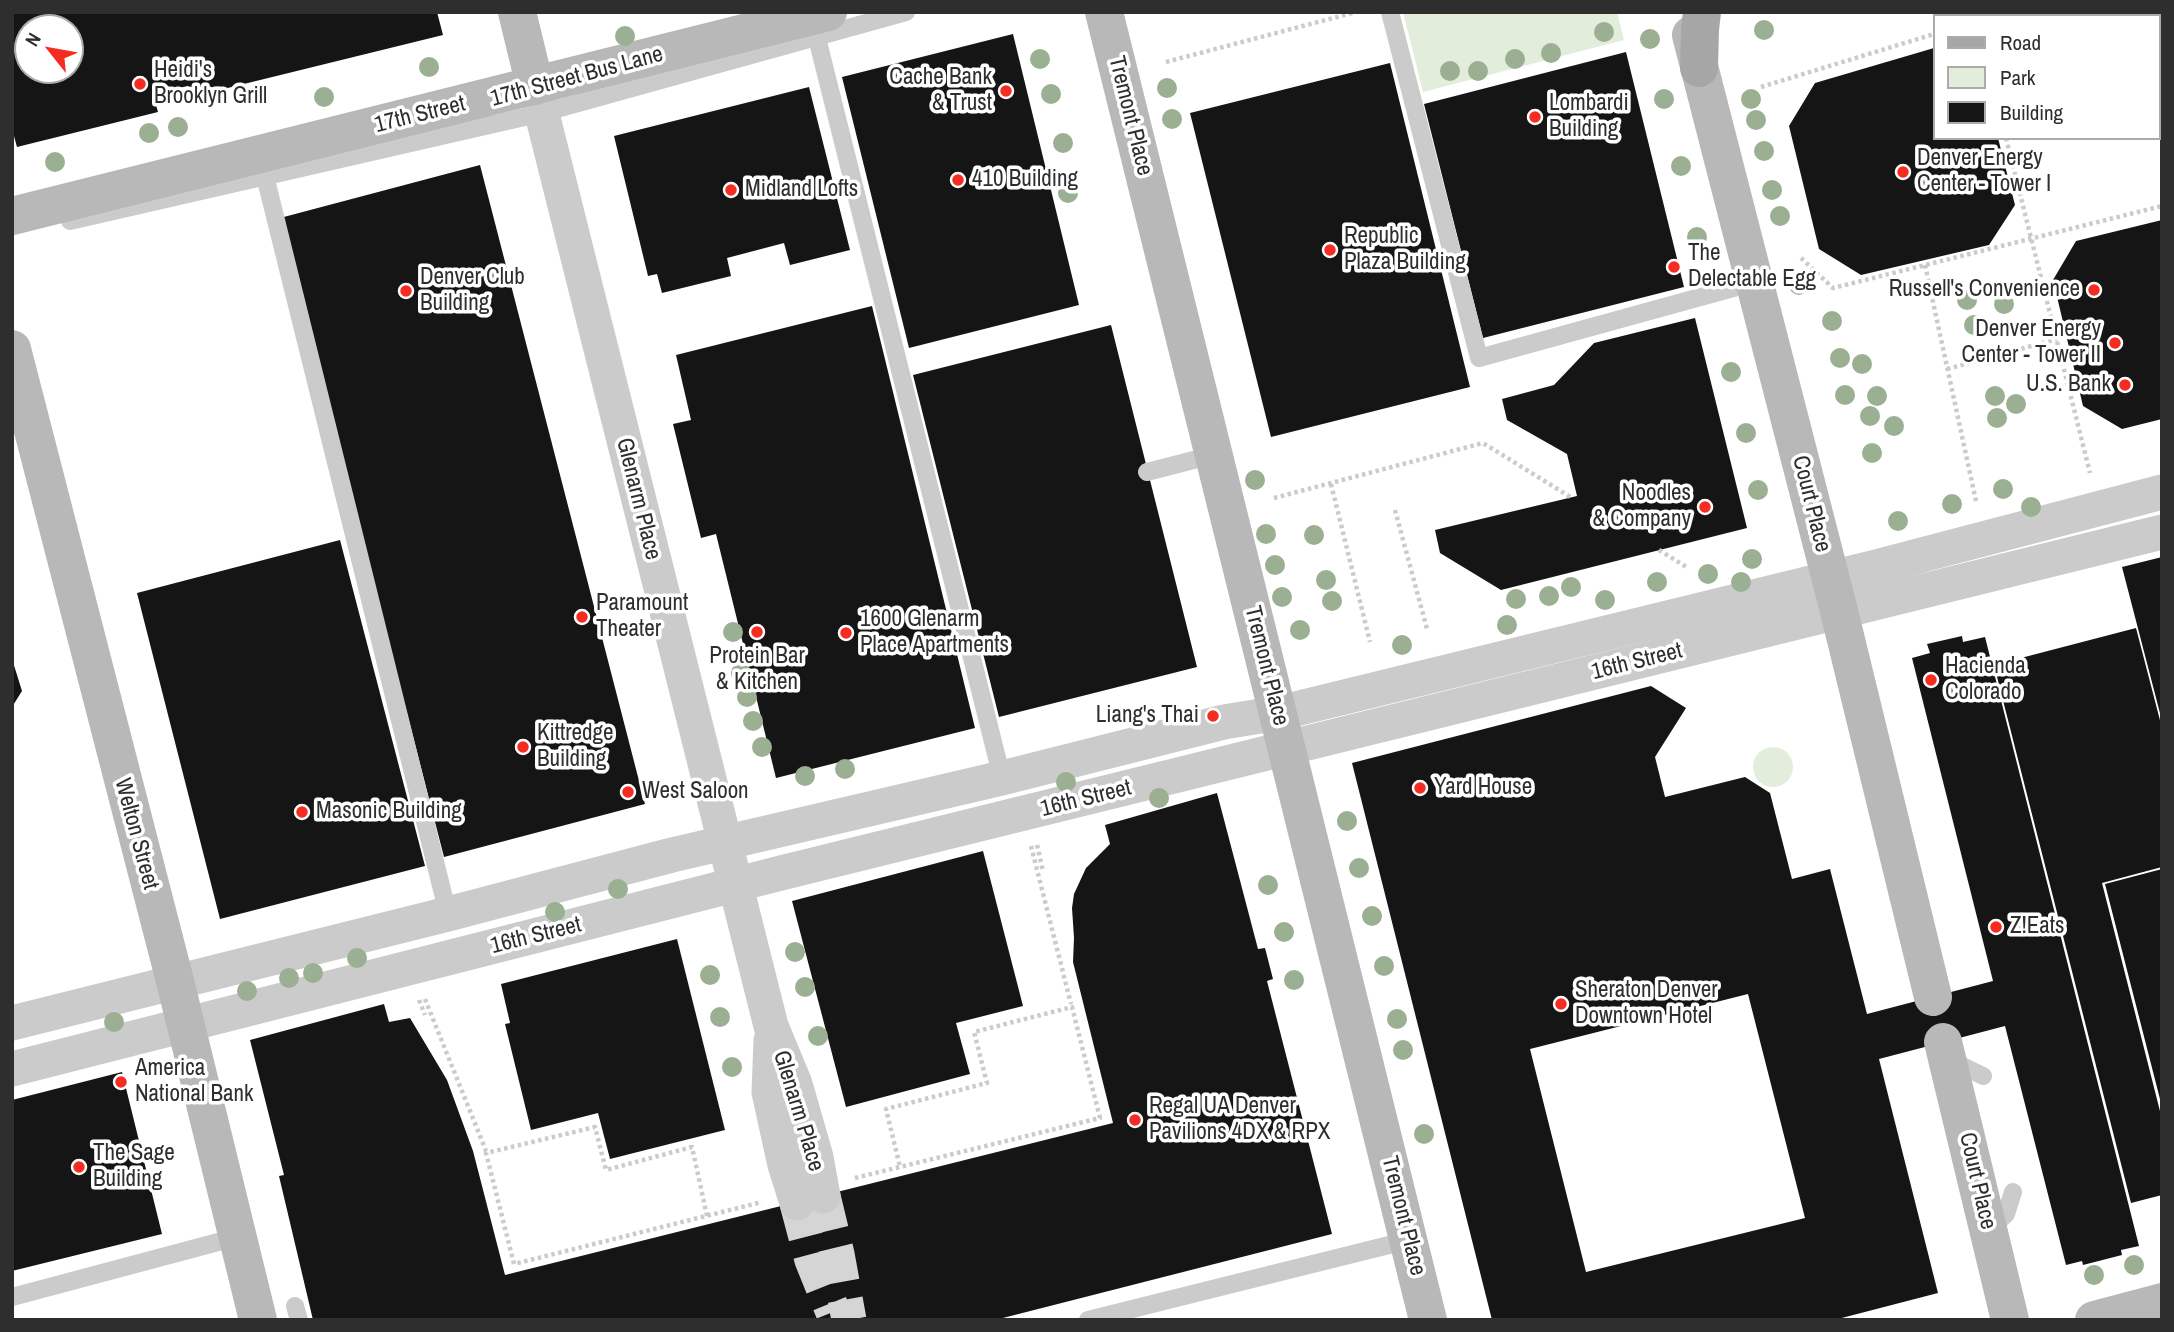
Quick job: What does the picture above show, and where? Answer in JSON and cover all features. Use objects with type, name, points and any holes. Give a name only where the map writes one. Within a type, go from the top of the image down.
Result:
[{"type":"main road","points":[[1699,68],[1702,12]]},
{"type":"street","name":"Glenarm Place","points":[[517,12],[771,1026],[769,1092],[785,1165],[810,1199]]},
{"type":"street","name":"Tremont Place","points":[[1104,12],[1428,1320]]},
{"type":"street","name":"Court Place","points":[[1685,12],[1835,595],[1933,997]]},
{"type":"street","name":"17th Street","points":[[24,227],[262,166],[538,100],[817,19]]},
{"type":"street","name":"Welton Street","points":[[12,349],[258,1320]]},
{"type":"street","name":"16th Street","points":[[1835,595],[2162,492]]},
{"type":"street","name":"16th Street","points":[[12,1069],[735,885],[1283,731],[1835,595],[2162,532]]},
{"type":"street","name":"16th Street","points":[[12,1023],[672,855],[1002,778],[1224,722],[1283,731]]},
{"type":"street","name":"Court Place","points":[[1945,1050],[2010,1320]]},
{"type":"street","points":[[2094,1320],[2162,1302]]},
{"type":"lane","points":[[906,12],[817,19],[1002,778]]},
{"type":"lane","points":[[1390,12],[1479,358],[1755,282]]},
{"type":"lane","points":[[262,166],[448,914]]},
{"type":"lane","points":[[1147,472],[1213,455]]},
{"type":"lane","points":[[1945,1050],[1983,1076]]},
{"type":"lane","points":[[1989,1230],[2006,1214],[2013,1192]]},
{"type":"lane","points":[[12,1297],[237,1237]]},
{"type":"lane","points":[[1088,1320],[1409,1240]]},
{"type":"path","points":[[1166,62],[1356,12]]},
{"type":"path","points":[[1760,87],[1932,35]]},
{"type":"path","points":[[2007,140],[2091,475]]},
{"type":"path","points":[[1801,258],[1833,288],[2162,206]]},
{"type":"path","points":[[1925,265],[1976,502]]},
{"type":"path","points":[[1947,369],[2057,339]]},
{"type":"path","points":[[1274,498],[1483,443],[1572,498]]},
{"type":"path","points":[[1331,484],[1370,642]]},
{"type":"path","points":[[1395,510],[1427,629]]},
{"type":"path","points":[[1658,550],[1688,568]]},
{"type":"path","points":[[1027,835],[1040,872]]},
{"type":"path","points":[[1036,843],[1040,872],[1071,1004]]},
{"type":"path","points":[[900,1167],[886,1109],[987,1083],[974,1032],[1072,1007],[1100,1118]]},
{"type":"path","points":[[431,1013],[486,1151]]},
{"type":"path","points":[[514,1264],[486,1153],[595,1127],[606,1170],[692,1147],[707,1216]]},
{"type":"green space","points":[[1403,12],[1617,12],[1624,40],[1423,92]]},
{"type":"green space","points":[[1773,747],[1781,748],[1787,753],[1792,759],[1792,775],[1787,781],[1781,786],[1773,787],[1765,786],[1759,781],[1754,775],[1753,767],[1754,759],[1759,753],[1765,748]]},
{"type":"building","points":[[12,12],[437,12],[443,35],[191,97],[188,86],[160,92],[163,103],[156,105],[158,112],[17,147],[12,129]]},
{"type":"building","name":"410 Building","points":[[1013,34],[1079,305],[909,348],[842,77]]},
{"type":"building","name":"Denver Energy Center - Tower I","points":[[1932,49],[1932,140],[1999,140],[2015,205],[1989,245],[1861,275],[1819,249],[1789,126],[1815,83]]},
{"type":"building","points":[[1626,52],[1684,287],[1483,338],[1424,104]]},
{"type":"building","name":"Republic Plaza Building","points":[[1390,63],[1470,387],[1271,437],[1190,113]]},
{"type":"building","name":"Midland Lofts","points":[[809,87],[850,250],[790,265],[784,243],[727,258],[731,276],[662,293],[657,274],[648,276],[614,136]]},
{"type":"building","points":[[480,165],[645,804],[444,857],[280,218]]},
{"type":"building","name":"Denver Energy Center - Tower II","points":[[2162,220],[2162,419],[2122,429],[2083,406],[2053,280],[2076,241]]},
{"type":"building","name":"1600 Glenarm Place Apartments","points":[[872,306],[975,728],[776,778],[716,534],[701,538],[673,424],[691,420],[676,355]]},
{"type":"building","points":[[1695,318],[1747,528],[1501,590],[1440,553],[1435,530],[1577,496],[1567,454],[1507,420],[1502,399],[1554,385],[1594,343]]},
{"type":"building","points":[[1111,325],[1197,667],[999,717],[913,375]]},
{"type":"building","points":[[340,540],[425,866],[220,919],[137,593]]},
{"type":"building","points":[[2162,557],[2162,717],[2161,717],[2122,567]]},
{"type":"building","points":[[2136,628],[2162,728],[2162,867],[2102,883],[2162,1119],[2162,1195],[2131,1203],[1994,665]]},
{"type":"building","name":"Sheraton Denver Downtown Hotel","points":[[1962,636],[1963,642],[1985,637],[2139,1246],[2121,1250],[2122,1255],[2083,1265],[2082,1261],[2066,1265],[2005,1026],[1879,1059],[1938,1293],[1834,1320],[1492,1320],[1352,763],[1651,686],[1686,708],[1655,757],[1665,797],[1745,777],[1770,793],[1792,879],[1830,869],[1867,1014],[1993,981],[1912,658],[1930,653],[1927,644]],"holes":[[[1748,994],[1805,1218],[1586,1272],[1530,1049]]]},
{"type":"building","points":[[12,659],[22,691],[12,707]]},
{"type":"building","points":[[1217,793],[1258,949],[1265,948],[1273,979],[1267,981],[1332,1234],[995,1320],[313,1320],[279,1176],[284,1175],[250,1040],[384,1004],[389,1022],[410,1018],[447,1080],[473,1151],[505,1275],[1113,1123],[1073,962],[1074,894],[1086,868],[1110,844],[1105,825]]},
{"type":"building","points":[[983,851],[1023,1006],[956,1023],[970,1074],[846,1107],[792,901]]},
{"type":"building","points":[[2162,869],[2162,1103],[2161,1103],[2105,884]]},
{"type":"building","points":[[677,939],[725,1130],[610,1159],[598,1113],[531,1130],[505,1024],[510,1023],[501,984]]},
{"type":"building","name":"The Sage Building","points":[[122,1072],[162,1234],[12,1271],[12,1100]]},
{"type":"tunnel","points":[[823,1196],[849,1320]]},
{"type":"tunnel","points":[[797,1203],[812,1260],[833,1312]]},
{"type":"place","name":"Heidi's Brooklyn Grill","points":[[140,84]]},
{"type":"place","name":"Cache Bank & Trust","points":[[1006,91]]},
{"type":"place","name":"Lombardi Building","points":[[1535,117]]},
{"type":"place","name":"Denver Energy Center - Tower I","points":[[1903,172]]},
{"type":"place","name":"410 Building","points":[[958,180]]},
{"type":"place","name":"Midland Lofts","points":[[731,190]]},
{"type":"place","name":"Republic Plaza Building","points":[[1330,250]]},
{"type":"place","name":"The Delectable Egg","points":[[1674,267]]},
{"type":"place","name":"Russell's Convenience","points":[[2094,290]]},
{"type":"place","name":"Denver Club Building","points":[[406,291]]},
{"type":"place","name":"Denver Energy Center - Tower II","points":[[2115,343]]},
{"type":"place","name":"U.S. Bank","points":[[2125,385]]},
{"type":"place","name":"Noodles & Company","points":[[1705,507]]},
{"type":"place","name":"Paramount Theater","points":[[582,617]]},
{"type":"place","name":"Protein Bar & Kitchen","points":[[757,632]]},
{"type":"place","name":"1600 Glenarm Place Apartments","points":[[846,633]]},
{"type":"place","name":"Hacienda Colorado","points":[[1931,680]]},
{"type":"place","name":"Liang's Thai","points":[[1213,716]]},
{"type":"place","name":"Kittredge Building","points":[[523,747]]},
{"type":"place","name":"Yard House","points":[[1420,788]]},
{"type":"place","name":"West Saloon","points":[[628,792]]},
{"type":"place","name":"Masonic Building","points":[[302,812]]},
{"type":"place","name":"Z!Eats","points":[[1996,927]]},
{"type":"place","name":"Sheraton Denver Downtown Hotel","points":[[1561,1004]]},
{"type":"place","name":"America National Bank","points":[[121,1082]]},
{"type":"place","name":"Regal UA Denver Pavilions 4DX & RPX","points":[[1135,1120]]},
{"type":"place","name":"The Sage Building","points":[[79,1167]]}]
